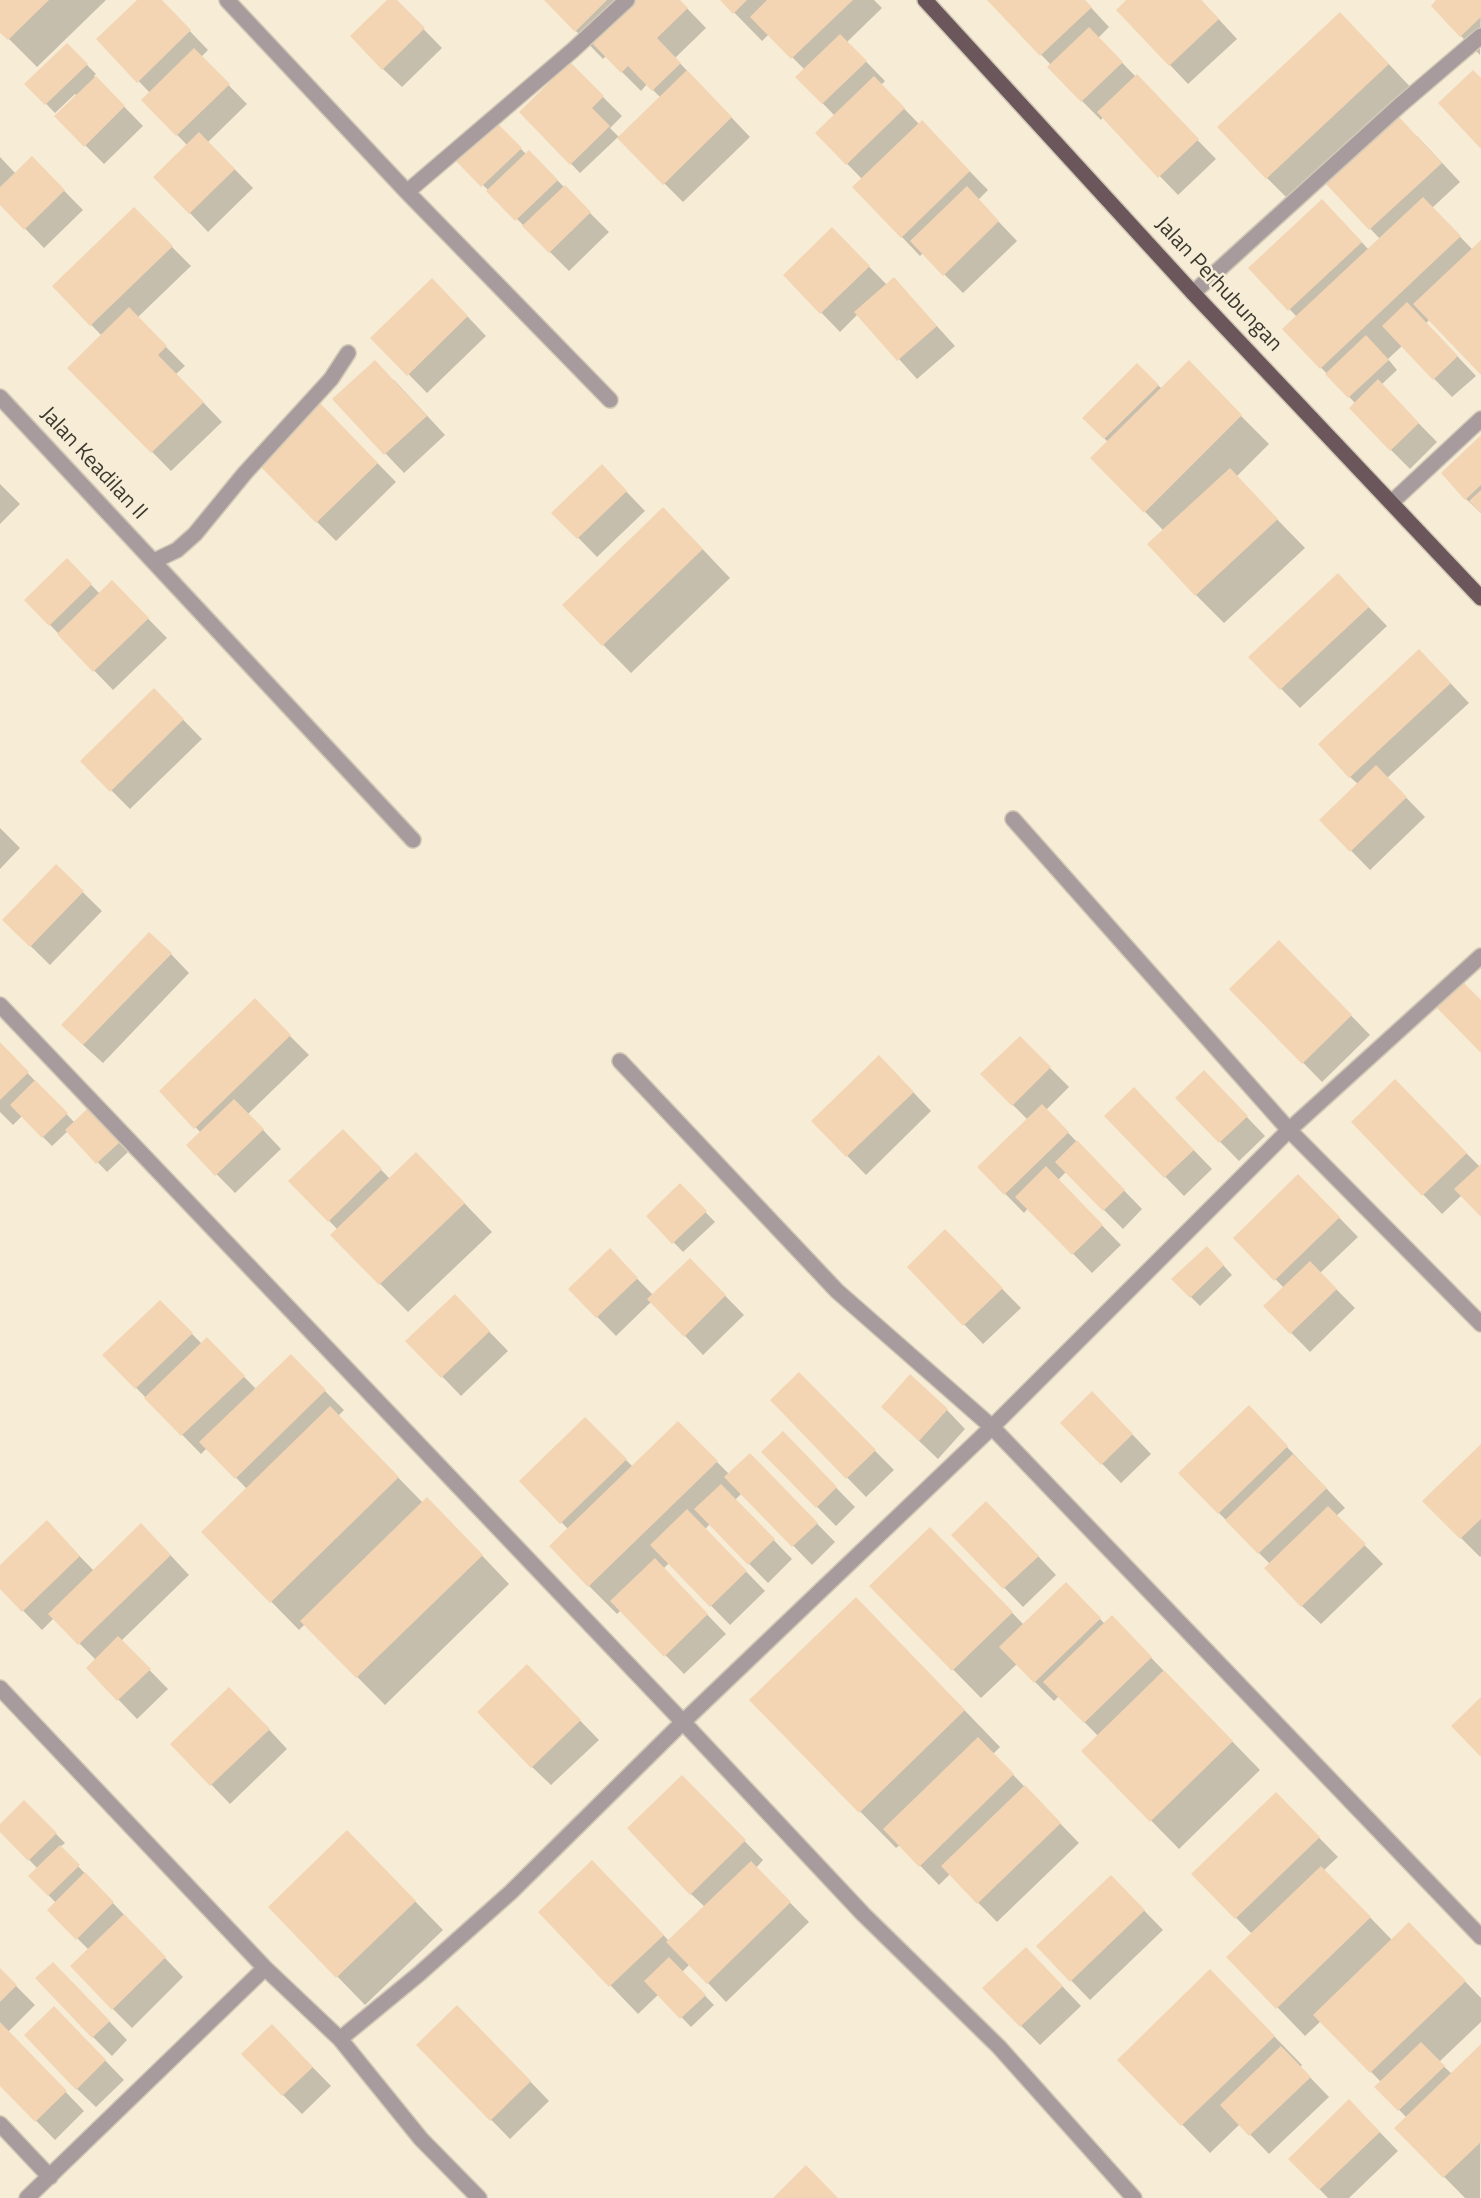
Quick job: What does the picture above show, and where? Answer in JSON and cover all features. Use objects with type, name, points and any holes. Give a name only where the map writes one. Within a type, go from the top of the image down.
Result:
[{"type":"main road","name":"Jalan Perhubungan","points":[[925,0],[1193,293],[1481,598]]},
{"type":"street","points":[[227,0],[407,192],[610,400]]},
{"type":"street","points":[[407,192],[573,50],[627,0]]},
{"type":"street","points":[[1193,293],[1399,106],[1481,36]]},
{"type":"street","points":[[154,561],[177,550],[195,534],[245,473],[331,379],[348,353]]},
{"type":"street","name":"Jalan Keadilan II","points":[[0,398],[413,840]]},
{"type":"street","points":[[1392,502],[1481,419]]},
{"type":"street","points":[[1013,819],[1289,1130],[1481,1324]]},
{"type":"street","points":[[340,2039],[419,1974],[511,1892],[683,1722],[992,1428],[1289,1130],[1481,956]]},
{"type":"street","points":[[0,1005],[863,1914],[999,2047],[1134,2198]]},
{"type":"street","points":[[620,1061],[837,1291],[992,1428],[1481,1937]]},
{"type":"street","points":[[0,1688],[265,1968],[340,2039],[421,2139],[479,2198]]},
{"type":"street","points":[[27,2198],[265,1968]]},
{"type":"street","points":[[0,2124],[50,2177]]},
{"type":"building","points":[[0,0],[49,0],[8,40],[0,33]]},
{"type":"building","points":[[137,0],[162,0],[191,30],[137,83],[96,39]]},
{"type":"building","points":[[387,0],[397,0],[425,28],[382,70],[350,36]]},
{"type":"building","points":[[544,0],[607,0],[575,32]]},
{"type":"building","points":[[634,0],[680,0],[688,8],[657,38],[681,63],[652,91],[628,66],[621,73],[591,42]]},
{"type":"building","points":[[720,0],[747,0],[733,14]]},
{"type":"building","points":[[767,0],[853,0],[791,59],[750,17]]},
{"type":"building","points":[[987,0],[1085,0],[1092,7],[1040,56]]},
{"type":"building","points":[[1126,0],[1201,0],[1219,19],[1169,66],[1116,10]]},
{"type":"building","points":[[1436,0],[1481,0],[1481,17],[1460,37],[1431,6]]},
{"type":"building","points":[[1340,12],[1389,64],[1266,179],[1217,127]]},
{"type":"building","points":[[1089,27],[1123,62],[1081,102],[1047,67]]},
{"type":"building","points":[[840,34],[867,61],[822,104],[795,77]]},
{"type":"building","points":[[67,43],[88,64],[45,105],[24,84]]},
{"type":"building","points":[[194,48],[230,84],[176,136],[141,100]]},
{"type":"building","points":[[570,62],[604,96],[592,108],[610,126],[570,165],[519,112]]},
{"type":"building","points":[[687,70],[732,117],[663,185],[617,138]]},
{"type":"building","points":[[1473,70],[1481,78],[1481,149],[1438,103]]},
{"type":"building","points":[[1137,74],[1199,139],[1158,178],[1097,112]]},
{"type":"building","points":[[96,76],[125,106],[84,147],[54,116]]},
{"type":"building","points":[[874,76],[905,108],[846,165],[815,133]]},
{"type":"building","points":[[1398,116],[1442,163],[1369,230],[1326,184]]},
{"type":"building","points":[[922,120],[970,171],[901,238],[852,187]]},
{"type":"building","points":[[495,121],[522,148],[481,187],[455,160]]},
{"type":"building","points":[[199,132],[235,169],[189,214],[153,177]]},
{"type":"building","points":[[529,150],[558,180],[515,221],[486,191]]},
{"type":"building","points":[[32,156],[65,190],[24,230],[0,205],[0,187]]},
{"type":"building","points":[[565,185],[591,212],[549,253],[522,226]]},
{"type":"building","points":[[967,186],[999,221],[943,276],[910,241]]},
{"type":"building","points":[[1423,197],[1461,236],[1320,369],[1282,329]]},
{"type":"building","points":[[1322,199],[1362,242],[1288,311],[1248,268]]},
{"type":"building","points":[[134,207],[173,246],[90,326],[52,286]]},
{"type":"building","points":[[832,227],[870,266],[820,314],[783,275]]},
{"type":"building","points":[[1481,240],[1481,375],[1413,304]]},
{"type":"building","points":[[894,277],[937,326],[897,361],[854,312]]},
{"type":"building","points":[[432,278],[468,316],[407,376],[370,338]]},
{"type":"building","points":[[1407,302],[1458,356],[1433,380],[1382,326]]},
{"type":"building","points":[[129,307],[167,346],[158,355],[204,402],[151,453],[67,368]]},
{"type":"building","points":[[1366,335],[1389,360],[1348,398],[1325,374]]},
{"type":"building","points":[[375,360],[427,416],[384,455],[332,399]]},
{"type":"building","points":[[1189,360],[1242,415],[1144,513],[1090,458]]},
{"type":"building","points":[[1137,363],[1159,385],[1104,439],[1082,418]]},
{"type":"building","points":[[1378,379],[1419,423],[1390,451],[1349,408]]},
{"type":"building","points":[[319,402],[378,463],[316,523],[257,463]]},
{"type":"building","points":[[1481,435],[1481,485],[1465,500],[1441,473]]},
{"type":"building","points":[[602,464],[627,491],[577,539],[551,513]]},
{"type":"building","points":[[1230,468],[1278,519],[1195,596],[1147,544]]},
{"type":"building","points":[[1481,490],[1481,513],[1469,501]]},
{"type":"building","points":[[663,507],[703,549],[602,646],[562,605]]},
{"type":"building","points":[[67,558],[92,584],[49,626],[24,600]]},
{"type":"building","points":[[1338,573],[1369,607],[1280,690],[1248,657]]},
{"type":"building","points":[[112,580],[149,618],[93,672],[57,634]]},
{"type":"building","points":[[1419,649],[1451,683],[1349,778],[1318,744]]},
{"type":"building","points":[[154,688],[184,719],[110,792],[80,761]]},
{"type":"building","points":[[1376,765],[1407,797],[1350,852],[1319,820]]},
{"type":"building","points":[[56,864],[84,891],[30,947],[2,920]]},
{"type":"building","points":[[149,932],[172,953],[83,1045],[61,1025]]},
{"type":"building","points":[[1279,940],[1352,1015],[1302,1064],[1229,989]]},
{"type":"building","points":[[1463,982],[1481,1000],[1481,1053],[1437,1008]]},
{"type":"building","points":[[255,998],[291,1035],[194,1129],[159,1091]]},
{"type":"building","points":[[1020,1036],[1051,1067],[1012,1106],[980,1074]]},
{"type":"building","points":[[0,1042],[29,1072],[0,1100]]},
{"type":"building","points":[[879,1055],[914,1092],[846,1157],[811,1121]]},
{"type":"building","points":[[1204,1070],[1248,1116],[1219,1143],[1175,1098]]},
{"type":"building","points":[[1395,1079],[1467,1153],[1422,1196],[1351,1122]]},
{"type":"building","points":[[35,1080],[68,1113],[42,1138],[10,1105]]},
{"type":"building","points":[[1134,1087],[1194,1150],[1164,1178],[1104,1116]]},
{"type":"building","points":[[234,1099],[264,1129],[215,1176],[186,1145]]},
{"type":"building","points":[[1042,1104],[1069,1132],[1004,1195],[977,1167]]},
{"type":"building","points":[[88,1108],[120,1142],[96,1164],[65,1130]]},
{"type":"building","points":[[343,1129],[382,1169],[328,1222],[288,1181]]},
{"type":"building","points":[[1077,1140],[1125,1190],[1103,1211],[1055,1162]]},
{"type":"building","points":[[416,1152],[465,1203],[379,1285],[330,1235]]},
{"type":"building","points":[[1481,1164],[1481,1217],[1454,1189]]},
{"type":"building","points":[[1046,1166],[1103,1225],[1072,1255],[1015,1197]]},
{"type":"building","points":[[1298,1174],[1340,1217],[1274,1281],[1233,1238]]},
{"type":"building","points":[[680,1183],[707,1211],[672,1244],[646,1216]]},
{"type":"building","points":[[945,1229],[1003,1288],[963,1326],[907,1267]]},
{"type":"building","points":[[1207,1246],[1224,1265],[1190,1298],[1171,1279]]},
{"type":"building","points":[[610,1248],[638,1278],[596,1318],[568,1289]]},
{"type":"building","points":[[690,1258],[726,1295],[684,1337],[647,1299]]},
{"type":"building","points":[[1310,1261],[1337,1289],[1290,1334],[1263,1306]]},
{"type":"building","points":[[455,1294],[490,1331],[441,1378],[405,1341]]},
{"type":"building","points":[[160,1300],[193,1333],[135,1389],[102,1355]]},
{"type":"building","points":[[207,1337],[245,1376],[181,1436],[144,1398]]},
{"type":"building","points":[[291,1354],[326,1390],[235,1479],[199,1442]]},
{"type":"building","points":[[799,1372],[876,1450],[846,1479],[770,1400]]},
{"type":"building","points":[[910,1374],[948,1409],[919,1441],[881,1407]]},
{"type":"building","points":[[1092,1391],[1133,1434],[1101,1465],[1060,1423]]},
{"type":"building","points":[[1249,1405],[1288,1446],[1218,1514],[1178,1473]]},
{"type":"building","points":[[330,1406],[399,1477],[270,1603],[201,1532]]},
{"type":"building","points":[[585,1417],[627,1459],[560,1524],[519,1481]]},
{"type":"building","points":[[678,1421],[718,1461],[588,1587],[549,1546]]},
{"type":"building","points":[[783,1431],[837,1487],[816,1508],[761,1452]]},
{"type":"building","points":[[1481,1444],[1481,1519],[1460,1539],[1422,1501]]},
{"type":"building","points":[[750,1453],[818,1523],[792,1547],[724,1477]]},
{"type":"building","points":[[1293,1454],[1327,1488],[1258,1554],[1225,1520]]},
{"type":"building","points":[[721,1484],[775,1539],[748,1565],[694,1509]]},
{"type":"building","points":[[427,1497],[483,1555],[356,1678],[300,1621]]},
{"type":"building","points":[[986,1501],[1039,1556],[1003,1589],[951,1535]]},
{"type":"building","points":[[1328,1506],[1366,1544],[1301,1607],[1264,1568]]},
{"type":"building","points":[[687,1509],[747,1571],[710,1607],[650,1545]]},
{"type":"building","points":[[47,1520],[80,1556],[22,1612],[0,1589],[0,1565]]},
{"type":"building","points":[[141,1523],[171,1555],[78,1645],[48,1614]]},
{"type":"building","points":[[930,1527],[1013,1612],[952,1671],[869,1586]]},
{"type":"building","points":[[655,1558],[708,1614],[664,1657],[610,1601]]},
{"type":"building","points":[[1066,1582],[1101,1618],[1034,1683],[999,1647]]},
{"type":"building","points":[[856,1597],[965,1710],[859,1813],[749,1700]]},
{"type":"building","points":[[1112,1615],[1152,1657],[1084,1723],[1043,1682]]},
{"type":"building","points":[[118,1636],[151,1669],[117,1701],[86,1668]]},
{"type":"building","points":[[527,1664],[581,1720],[531,1768],[477,1712]]},
{"type":"building","points":[[1164,1670],[1233,1741],[1150,1822],[1081,1751]]},
{"type":"building","points":[[229,1687],[270,1729],[210,1786],[170,1744]]},
{"type":"building","points":[[1481,1697],[1481,1757],[1451,1726]]},
{"type":"building","points":[[978,1737],[1014,1774],[919,1867],[883,1829]]},
{"type":"building","points":[[682,1775],[746,1840],[690,1895],[627,1828]]},
{"type":"building","points":[[1025,1785],[1061,1823],[977,1904],[941,1866]]},
{"type":"building","points":[[1276,1792],[1320,1837],[1235,1919],[1191,1874]]},
{"type":"building","points":[[24,1800],[57,1833],[28,1861],[0,1832],[0,1824]]},
{"type":"building","points":[[347,1830],[416,1901],[336,1978],[268,1907]]},
{"type":"building","points":[[60,1845],[80,1865],[48,1896],[28,1876]]},
{"type":"building","points":[[592,1860],[664,1935],[609,1987],[538,1912]]},
{"type":"building","points":[[751,1861],[791,1902],[707,1984],[666,1942]]},
{"type":"building","points":[[1321,1866],[1371,1917],[1276,2009],[1226,1957]]},
{"type":"building","points":[[85,1872],[114,1902],[76,1940],[47,1910]]},
{"type":"building","points":[[1111,1875],[1145,1910],[1070,1982],[1036,1946]]},
{"type":"building","points":[[124,1914],[166,1957],[112,2010],[70,1966]]},
{"type":"building","points":[[1409,1922],[1466,1981],[1370,2073],[1313,2015]]},
{"type":"building","points":[[1026,1947],[1063,1986],[1020,2027],[982,1988]]},
{"type":"building","points":[[669,1957],[706,1995],[680,2019],[644,1981]]},
{"type":"building","points":[[53,1962],[110,2021],[92,2038],[35,1978]]},
{"type":"building","points":[[0,1968],[17,1985],[0,2002]]},
{"type":"building","points":[[1210,1969],[1275,2036],[1181,2126],[1117,2060]]},
{"type":"building","points":[[457,2005],[531,2081],[490,2121],[416,2045]]},
{"type":"building","points":[[54,2006],[106,2060],[76,2090],[24,2035]]},
{"type":"building","points":[[0,2022],[67,2091],[35,2122],[0,2086]]},
{"type":"building","points":[[272,2024],[313,2067],[282,2096],[241,2054]]},
{"type":"building","points":[[1421,2042],[1445,2066],[1398,2111],[1374,2087]]},
{"type":"building","points":[[1481,2044],[1481,2142],[1443,2178],[1394,2128]]},
{"type":"building","points":[[1281,2046],[1311,2077],[1249,2136],[1220,2105]]},
{"type":"building","points":[[1349,2099],[1380,2132],[1319,2190],[1288,2159]]},
{"type":"building","points":[[806,2165],[838,2198],[773,2198]]}]
